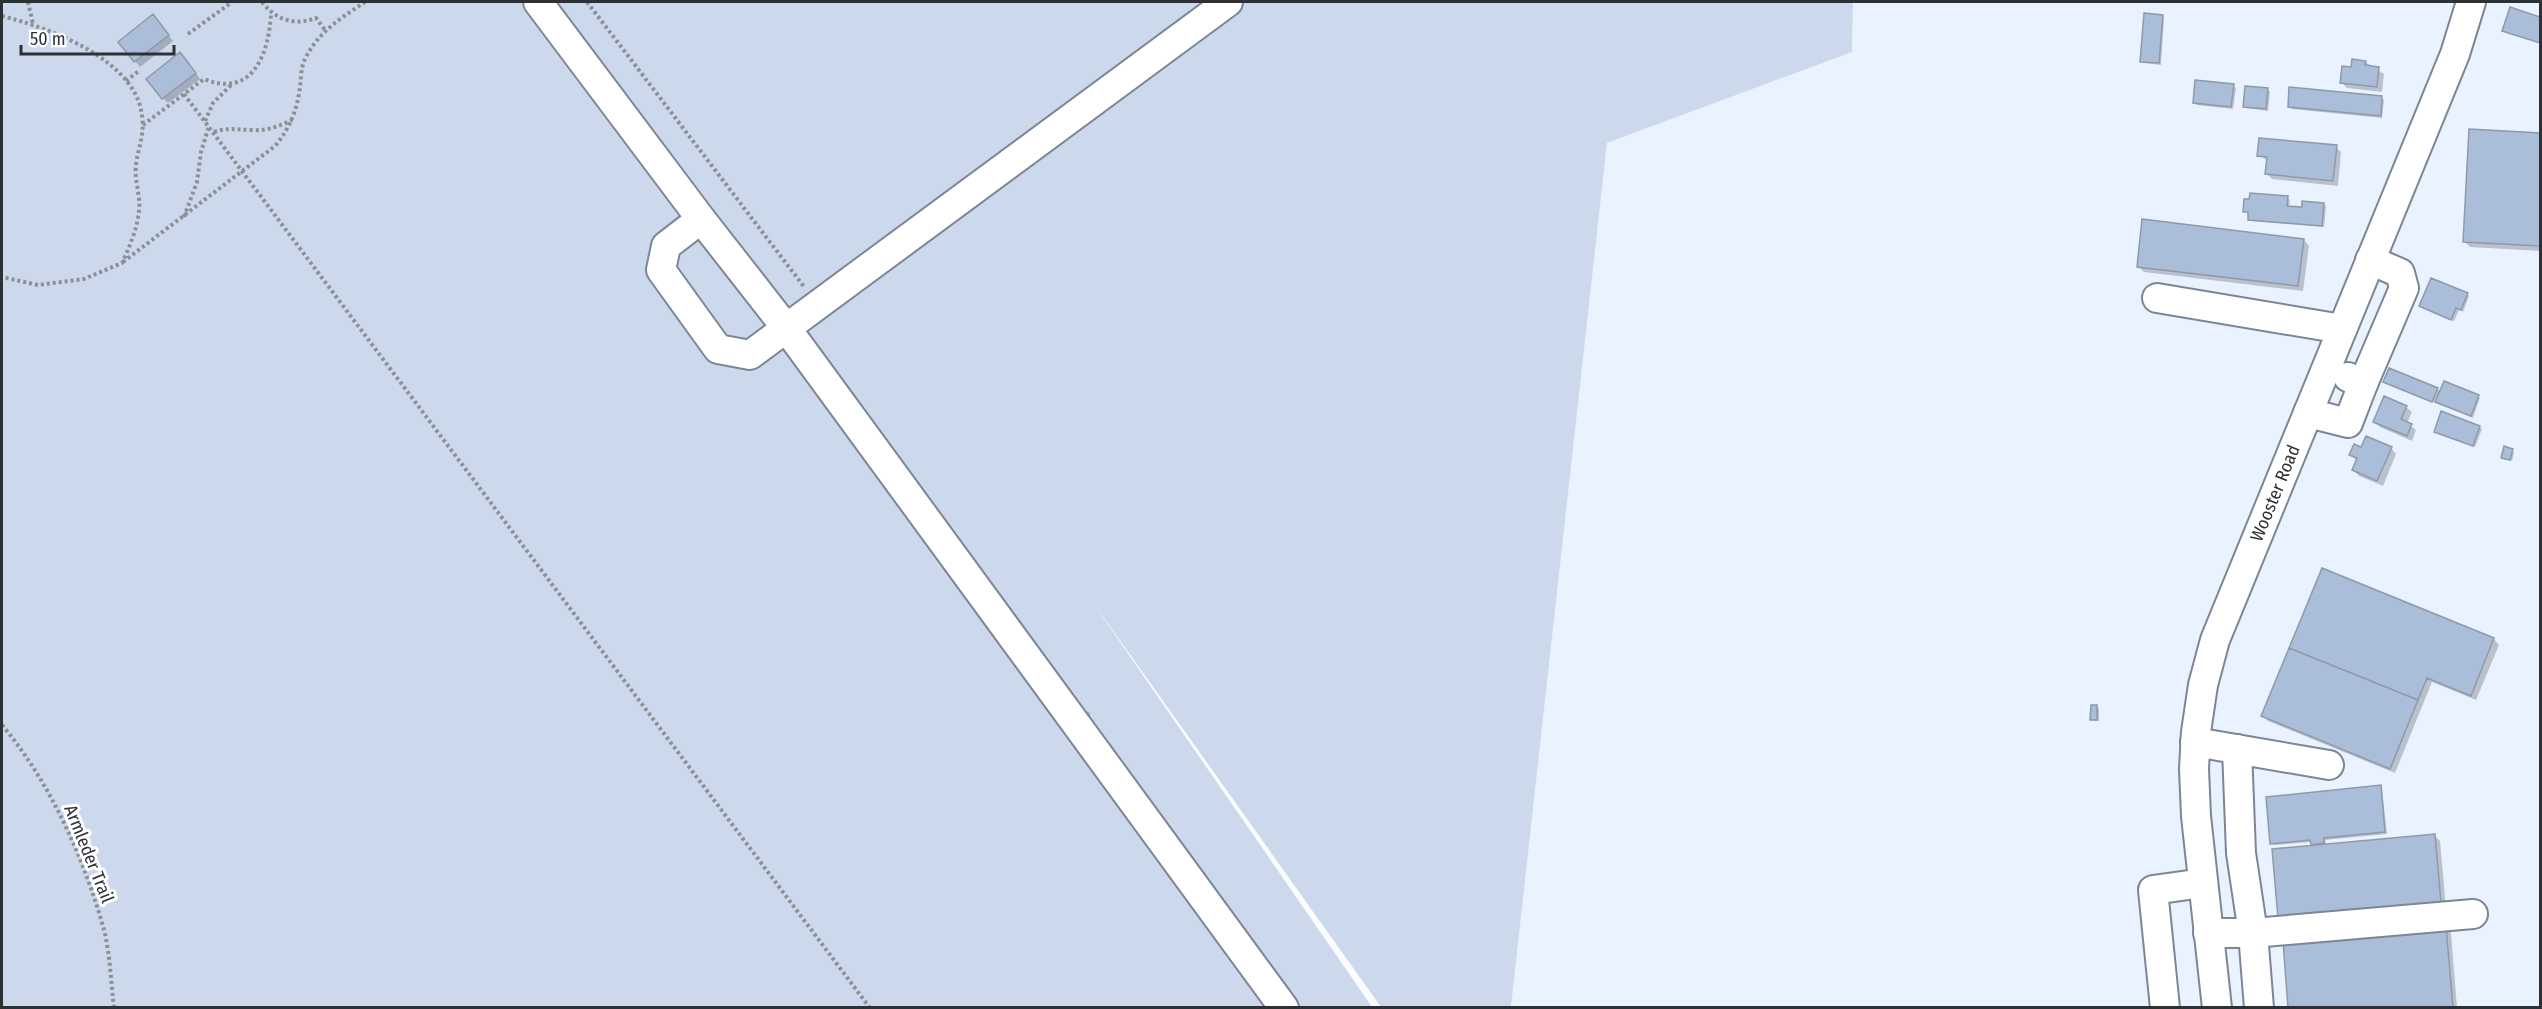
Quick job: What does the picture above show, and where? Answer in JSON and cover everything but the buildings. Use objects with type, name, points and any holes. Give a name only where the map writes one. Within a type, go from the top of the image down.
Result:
[{"type":"street","points":[[538,2],[700,219],[787,329],[1284,1008]]},
{"type":"street","points":[[700,219],[666,246],[661,270],[718,349],[750,355],[1228,2]]},
{"type":"street","name":"Wooster Road","points":[[2217,1008],[2196,816],[2195,742],[2203,685],[2215,640],[2455,54],[2471,2]]},
{"type":"street","points":[[2308,413],[2348,423],[2404,288],[2400,273],[2370,260]]},
{"type":"street","points":[[2157,298],[2338,339],[2387,327]]},
{"type":"street","points":[[2338,339],[2368,375]]},
{"type":"street","points":[[2195,742],[2329,765]]},
{"type":"street","points":[[2237,749],[2241,853],[2253,933],[2259,1008]]},
{"type":"street","points":[[2196,816],[2238,814]]},
{"type":"street","points":[[2165,1008],[2153,890],[2241,853]]},
{"type":"street","points":[[2208,933],[2253,933],[2473,914]]},
{"type":"path","points":[[28,2],[33,24]]},
{"type":"path","points":[[188,34],[232,2]]},
{"type":"path","points":[[262,2],[279,18],[304,22],[316,18],[325,30]]},
{"type":"path","points":[[2,277],[38,285],[84,279],[122,262],[183,217],[275,146],[285,134],[292,120],[298,104],[304,62],[316,39],[365,2]]},
{"type":"path","points":[[587,2],[811,296]]},
{"type":"path","points":[[205,121],[213,103],[231,85],[252,74],[264,54],[271,12]]},
{"type":"path","points":[[2,16],[33,24],[75,42],[114,68],[136,93],[142,115],[143,139],[136,166],[140,210],[132,240],[122,262]]},
{"type":"path","points":[[126,81],[140,70]]},
{"type":"path","points":[[142,125],[204,79],[215,84],[231,85]]},
{"type":"path","points":[[184,94],[870,1008]]},
{"type":"path","points":[[214,132],[236,128],[252,131],[273,129],[292,120]]},
{"type":"path","points":[[183,217],[197,182],[201,152],[209,126]]},
{"type":"path","name":"Armleder Trail","points":[[2,725],[16,742],[52,801],[83,868],[104,932],[114,1008]]},
{"type":"shaded area","points":[[2,2],[1853,2],[1852,52],[1607,143],[1511,1007],[1381,1007],[1089,597],[1372,1007],[2,1008]]},
{"type":"shaded area","points":[[1853,2],[2540,2],[2540,1007],[1511,1008],[1607,143],[1852,52]]}]
